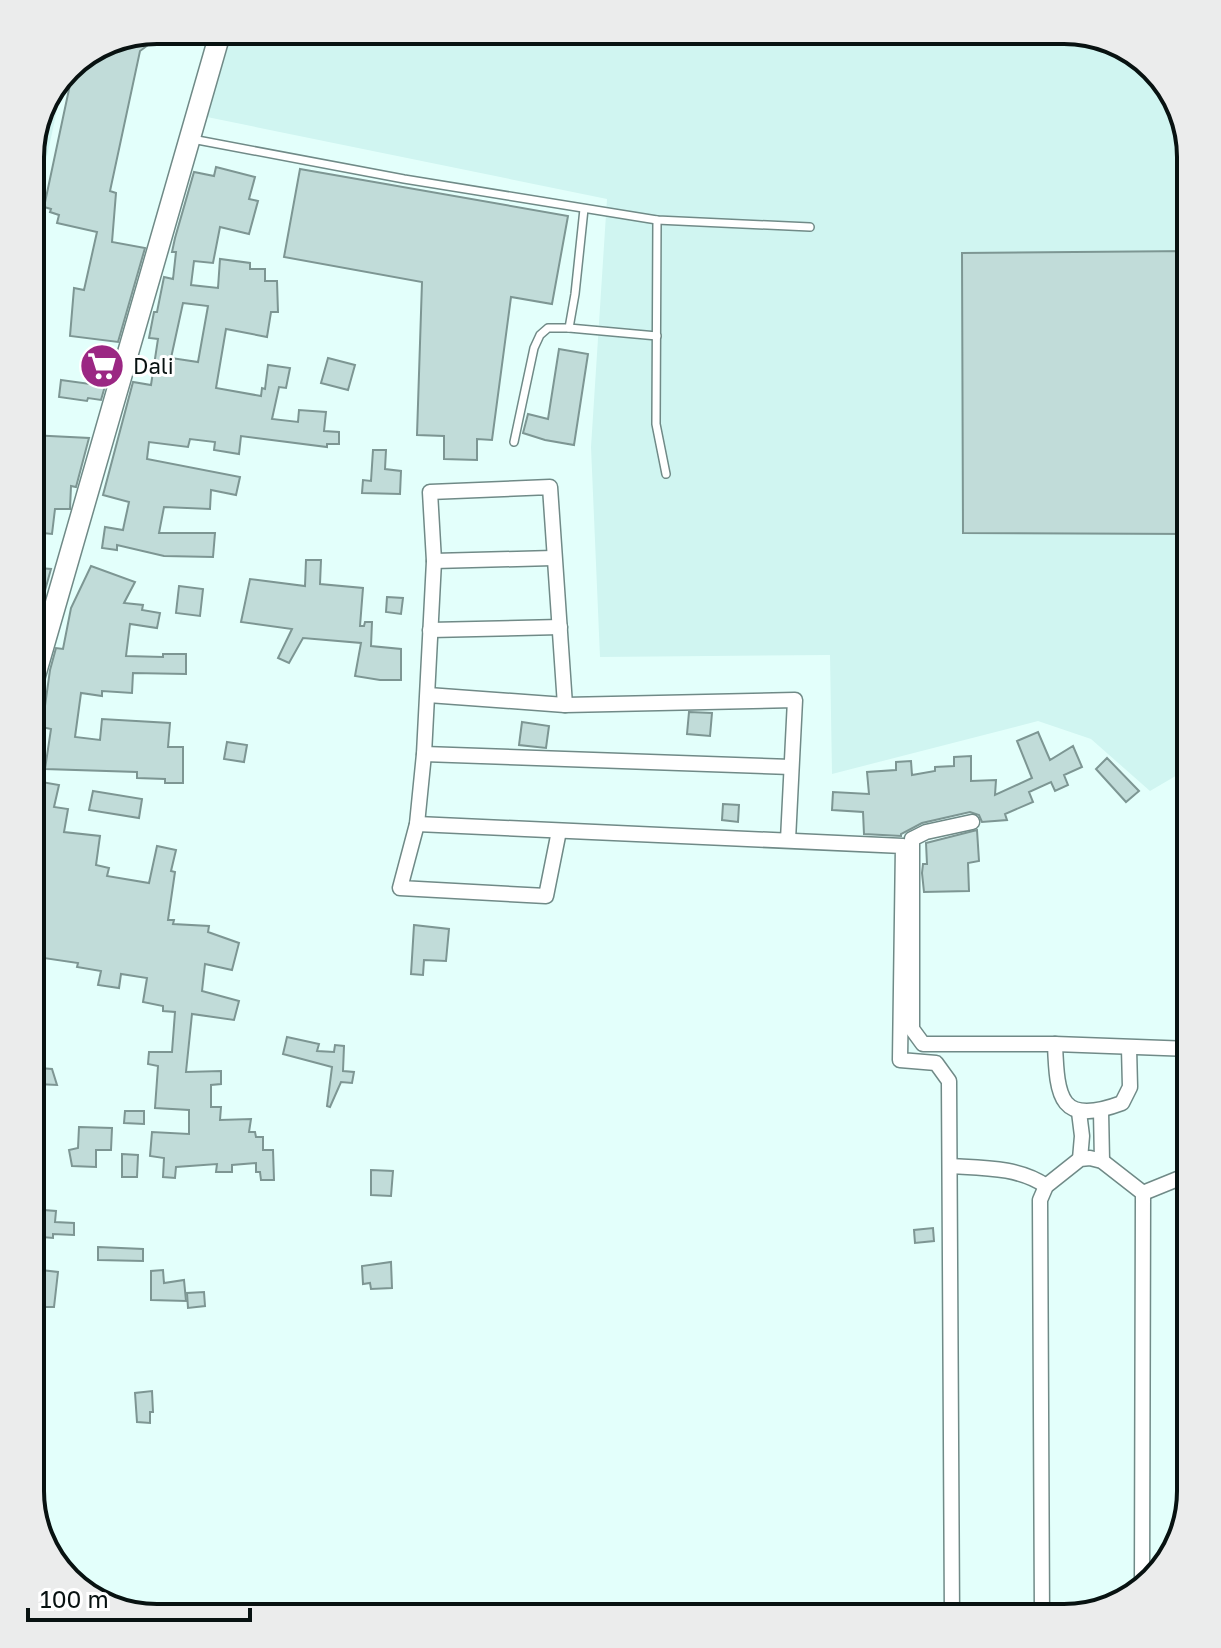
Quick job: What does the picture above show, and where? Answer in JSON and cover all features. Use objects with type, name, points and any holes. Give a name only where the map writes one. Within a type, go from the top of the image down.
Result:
[{"type":"street","points":[[44,645],[217,44]]},
{"type":"street","points":[[559,831],[546,896],[400,888],[417,824],[424,754],[434,561],[430,492],[550,487],[565,705]]},
{"type":"street","points":[[434,561],[553,558]]},
{"type":"street","points":[[430,630],[560,627]]},
{"type":"street","points":[[428,695],[565,705],[795,700],[788,840]]},
{"type":"street","points":[[424,754],[791,767]]},
{"type":"street","points":[[972,822],[926,832],[912,839],[912,1029],[923,1044],[1055,1044],[1177,1049]]},
{"type":"street","points":[[417,824],[903,846],[900,1060],[936,1063],[949,1081],[952,1604]]},
{"type":"street","points":[[1055,1044],[1056,1085],[1064,1102],[1079,1112],[1101,1111],[1122,1103],[1130,1087],[1129,1048]]},
{"type":"street","points":[[1101,1111],[1102,1161]]},
{"type":"street","points":[[1079,1112],[1082,1136],[1080,1159]]},
{"type":"street","points":[[1042,1604],[1040,1200],[1046,1186],[1080,1159],[1090,1158],[1102,1161],[1143,1193]]},
{"type":"street","points":[[950,1166],[1031,1175],[1046,1186]]},
{"type":"street","points":[[1143,1193],[1177,1179]]},
{"type":"street","points":[[1142,1572],[1143,1193]]},
{"type":"lane","points":[[191,139],[404,179],[657,220],[810,227]]},
{"type":"lane","points":[[569,328],[584,209]]},
{"type":"lane","points":[[657,220],[656,424],[666,474]]},
{"type":"lane","points":[[514,442],[534,348],[540,335],[548,328],[657,336]]},
{"type":"shaded area","points":[[229,44],[1071,44],[1093,48],[1120,59],[1138,72],[1158,94],[1168,114],[1176,143],[1177,775],[1150,791],[1091,739],[1038,721],[832,774],[830,655],[600,657],[591,447],[607,199],[207,117]]},
{"type":"shaded area","points":[[59,103],[44,170],[48,128]]},
{"type":"building","points":[[149,45],[140,51],[110,191],[116,193],[112,242],[145,248],[118,342],[70,336],[74,288],[84,290],[97,232],[57,223],[59,215],[44,207],[70,85],[101,59],[121,50]]},
{"type":"building","points":[[216,167],[255,177],[249,199],[258,201],[249,234],[220,227],[213,263],[194,261],[191,285],[218,288],[220,259],[250,263],[250,269],[265,269],[265,281],[277,281],[278,312],[271,312],[267,337],[226,329],[216,388],[261,396],[268,365],[290,368],[286,388],[279,387],[272,419],[298,422],[299,410],[326,412],[324,431],[339,432],[339,444],[327,444],[327,447],[241,436],[239,454],[214,450],[215,442],[190,439],[188,447],[149,442],[147,459],[240,477],[236,495],[211,490],[210,509],[164,507],[159,533],[215,533],[213,557],[164,556],[117,545],[117,550],[102,548],[105,527],[123,530],[129,502],[103,495],[133,382],[151,385],[158,339],[149,338],[154,312],[157,312],[164,277],[173,279],[176,252],[172,252],[194,172],[214,176]],"holes":[[[183,303],[208,306],[198,362],[171,358]]]},
{"type":"building","points":[[300,169],[568,216],[552,304],[511,297],[492,440],[477,439],[477,460],[444,459],[444,436],[417,435],[422,282],[284,257]]},
{"type":"building","points":[[1177,251],[1177,534],[963,533],[962,253]]},
{"type":"building","points":[[559,349],[588,354],[574,445],[523,433],[528,414],[548,419]]},
{"type":"building","points":[[328,358],[355,365],[348,390],[321,383]]},
{"type":"building","points":[[61,380],[105,386],[101,400],[59,397]]},
{"type":"building","points":[[44,436],[89,438],[76,487],[71,486],[70,509],[55,509],[52,534],[44,533]]},
{"type":"building","points":[[373,450],[386,450],[385,469],[401,471],[400,494],[362,493],[363,480],[371,481]]},
{"type":"building","points":[[306,560],[321,560],[320,584],[363,588],[360,626],[372,622],[371,646],[401,649],[401,680],[355,676],[361,643],[303,638],[289,663],[278,658],[292,629],[241,622],[250,579],[305,586]]},
{"type":"building","points":[[91,566],[135,582],[124,603],[143,605],[142,610],[160,613],[157,628],[130,624],[126,656],[186,654],[186,674],[133,673],[132,693],[102,691],[102,696],[81,693],[75,737],[100,740],[102,719],[170,723],[168,747],[183,747],[183,783],[137,778],[137,772],[45,769],[51,729],[44,728],[50,670],[56,648],[63,649],[71,608]]},
{"type":"building","points":[[44,568],[51,569],[44,594]]},
{"type":"building","points":[[179,586],[203,589],[200,616],[176,613]]},
{"type":"building","points":[[387,597],[403,598],[401,614],[386,612]]},
{"type":"building","points":[[689,712],[712,713],[710,736],[687,734]]},
{"type":"building","points":[[522,722],[549,726],[546,748],[519,745]]},
{"type":"building","points":[[1038,732],[1050,760],[1073,746],[1082,767],[1064,775],[1068,785],[1055,791],[1051,782],[1029,792],[1033,802],[1005,814],[1007,820],[982,822],[979,815],[970,812],[922,823],[901,836],[864,834],[863,812],[832,810],[833,792],[869,794],[867,772],[896,770],[896,762],[911,761],[912,775],[935,771],[935,767],[954,766],[954,757],[971,756],[971,781],[996,780],[995,795],[1032,778],[1017,741]]},
{"type":"building","points":[[227,742],[247,745],[244,762],[224,759]]},
{"type":"building","points":[[1107,758],[1139,791],[1126,802],[1096,769]]},
{"type":"building","points":[[44,782],[59,785],[54,807],[68,809],[64,832],[100,836],[96,865],[109,868],[107,876],[149,883],[157,846],[176,850],[171,871],[175,872],[168,920],[174,920],[173,924],[209,926],[208,932],[239,943],[232,970],[205,964],[202,991],[239,1001],[234,1020],[192,1014],[186,1072],[221,1071],[221,1084],[211,1085],[211,1107],[221,1107],[220,1120],[251,1119],[249,1132],[263,1137],[263,1150],[273,1150],[274,1180],[261,1180],[260,1172],[256,1172],[256,1163],[232,1165],[232,1172],[216,1172],[217,1164],[176,1167],[175,1178],[163,1177],[164,1158],[150,1156],[152,1132],[189,1134],[189,1110],[155,1108],[158,1066],[148,1064],[149,1052],[172,1052],[175,1012],[163,1011],[163,1006],[143,1002],[147,978],[121,974],[119,988],[98,985],[101,971],[77,967],[78,963],[44,958]]},
{"type":"building","points":[[93,791],[142,799],[139,818],[89,810]]},
{"type":"building","points":[[723,804],[739,805],[738,822],[722,820]]},
{"type":"building","points":[[977,830],[979,861],[968,863],[969,891],[924,892],[922,873],[923,864],[927,864],[926,843]]},
{"type":"building","points":[[414,925],[449,929],[446,961],[424,960],[423,975],[411,974]]},
{"type":"building","points":[[287,1037],[319,1044],[317,1051],[334,1052],[335,1045],[344,1046],[343,1071],[354,1072],[352,1083],[341,1082],[330,1107],[327,1106],[332,1067],[283,1054]]},
{"type":"building","points":[[44,1068],[52,1069],[57,1085],[44,1084]]},
{"type":"building","points":[[125,1111],[144,1111],[144,1124],[124,1123]]},
{"type":"building","points":[[79,1127],[112,1128],[111,1150],[96,1150],[96,1167],[72,1166],[69,1150],[78,1148]]},
{"type":"building","points":[[122,1154],[138,1155],[137,1177],[122,1177]]},
{"type":"building","points":[[371,1170],[393,1171],[391,1196],[371,1195]]},
{"type":"building","points":[[44,1210],[56,1211],[55,1222],[74,1223],[74,1235],[53,1234],[53,1238],[44,1237]]},
{"type":"building","points":[[933,1228],[934,1241],[915,1243],[914,1230]]},
{"type":"building","points":[[98,1247],[143,1249],[143,1261],[98,1260]]},
{"type":"building","points":[[391,1262],[392,1288],[371,1289],[370,1283],[363,1284],[362,1266]]},
{"type":"building","points":[[44,1270],[58,1272],[54,1307],[44,1307]]},
{"type":"building","points":[[163,1270],[164,1283],[184,1280],[186,1301],[151,1300],[151,1271]]},
{"type":"building","points":[[204,1292],[205,1306],[188,1308],[187,1293]]},
{"type":"building","points":[[152,1391],[150,1423],[137,1422],[135,1393]]},
{"type":"place","name":"Dali","points":[[102,366]]}]
